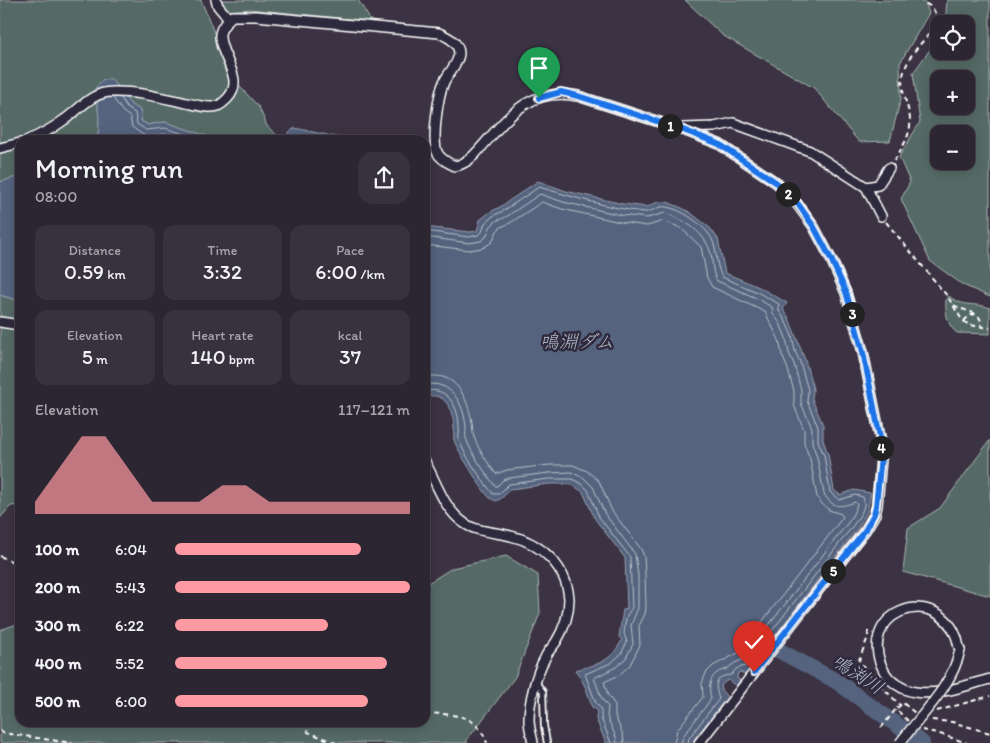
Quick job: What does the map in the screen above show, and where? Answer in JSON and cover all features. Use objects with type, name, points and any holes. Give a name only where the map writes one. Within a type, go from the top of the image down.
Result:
[{"type":"street","points":[[216,0],[218,6],[229,19]]},
{"type":"street","points":[[39,135],[60,123],[93,97],[109,92],[127,92],[204,106],[218,106],[228,98],[233,85],[233,74],[220,41],[220,33],[232,16],[256,16],[439,33],[451,39],[457,46],[459,54],[443,83],[437,106],[436,136],[437,151],[442,158],[455,166],[468,161],[516,110],[539,98],[561,92],[678,128],[719,144],[777,183],[798,204],[814,227],[846,292],[863,352],[882,447],[876,506],[872,520],[700,743]]},
{"type":"street","points":[[678,128],[714,127],[733,123],[810,151],[866,187],[882,216]]},
{"type":"street","points":[[0,148],[15,144]]},
{"type":"street","points":[[866,187],[878,185],[889,168]]},
{"type":"street","points":[[0,322],[15,324]]},
{"type":"street","points":[[430,472],[445,503],[465,524],[530,543],[551,558],[566,584],[568,616],[563,630],[546,656],[536,682],[529,720],[533,743]]},
{"type":"street","points":[[900,743],[949,680],[958,661],[960,650],[956,635],[948,624],[930,610],[907,608],[894,615],[884,625],[877,649],[880,663],[886,675],[895,684],[916,692],[935,692],[990,680]]},
{"type":"lane","points":[[536,682],[543,692],[544,726],[548,743]]},
{"type":"path","points":[[889,168],[901,148],[910,126],[902,88],[902,75],[914,52],[931,32],[934,24],[935,16],[933,10],[920,0]]},
{"type":"path","points":[[882,216],[952,304],[964,322],[969,325],[990,328]]},
{"type":"path","points":[[952,304],[957,308],[970,310],[977,314],[981,327]]},
{"type":"path","points":[[964,322],[970,316],[977,314]]},
{"type":"path","points":[[0,556],[15,563]]},
{"type":"path","points":[[990,696],[931,713],[932,720],[952,722],[990,733]]},
{"type":"path","points":[[881,728],[896,709],[903,704],[916,714]]},
{"type":"path","points":[[896,709],[914,725]]},
{"type":"path","points":[[430,713],[461,716],[475,722],[487,743]]},
{"type":"path","points":[[306,727],[308,732],[336,743]]},
{"type":"path","points":[[920,730],[937,733],[967,743]]},
{"type":"path","points":[[0,731],[72,743]]},
{"type":"green space","points":[[0,0],[201,0],[219,45],[225,71],[259,107],[267,126],[277,135],[204,135],[165,122],[148,125],[141,121],[139,109],[131,105],[111,79],[102,80],[95,89],[99,121],[98,135],[15,135],[15,178],[0,182]]},
{"type":"green space","points":[[220,0],[358,0],[371,21],[249,9],[226,11],[221,5]]},
{"type":"green space","points":[[685,0],[924,0],[929,13],[900,63],[901,98],[890,141],[859,142],[814,88],[722,35]]},
{"type":"green space","points":[[947,0],[990,0],[990,297],[963,285],[930,261],[901,199],[910,182],[899,157],[920,122],[913,73],[930,49],[930,60],[975,60],[975,15],[946,15]]},
{"type":"green space","points":[[0,295],[15,300],[15,506],[11,506],[0,518]]},
{"type":"green space","points":[[949,296],[959,302],[990,308],[990,334],[957,333],[951,326],[946,313],[946,300]]},
{"type":"green space","points":[[990,440],[990,596],[903,572],[908,528],[940,508]]},
{"type":"green space","points":[[506,556],[538,575],[540,613],[515,677],[467,740],[467,743],[0,743],[0,630],[15,625],[15,727],[430,727],[430,582],[452,568]]},
{"type":"water","points":[[111,79],[131,105],[139,109],[141,121],[148,125],[165,122],[204,135],[98,135],[99,121],[95,89],[102,80]]},
{"type":"water","points":[[295,128],[327,135],[289,135],[288,133]]},
{"type":"water","points":[[15,178],[15,300],[0,295],[0,182]]},
{"type":"water","name":"鳴淵ダム","points":[[538,181],[566,191],[623,204],[647,207],[658,202],[667,202],[691,213],[710,228],[718,239],[725,273],[759,287],[787,303],[783,309],[789,318],[805,360],[813,389],[812,399],[823,425],[823,440],[828,454],[834,490],[840,495],[854,490],[871,493],[867,512],[859,526],[745,675],[741,672],[738,673],[737,678],[740,680],[736,686],[728,680],[722,684],[721,690],[727,697],[691,743],[606,743],[596,719],[597,710],[592,707],[581,678],[575,670],[597,664],[608,658],[622,640],[619,637],[623,610],[627,609],[625,558],[595,519],[583,492],[571,484],[549,484],[510,489],[502,498],[496,501],[490,498],[464,460],[456,444],[450,409],[443,399],[430,396],[430,228],[470,232],[477,231],[480,220]]},
{"type":"waterway","name":"鳴渕川","points":[[767,644],[836,681],[922,743]]},
{"type":"route","points":[[539,98],[561,92],[578,96],[678,128],[719,144],[751,164],[777,183],[798,204],[814,227],[846,292],[863,352],[882,447],[876,506],[866,529],[754,672]]}]
